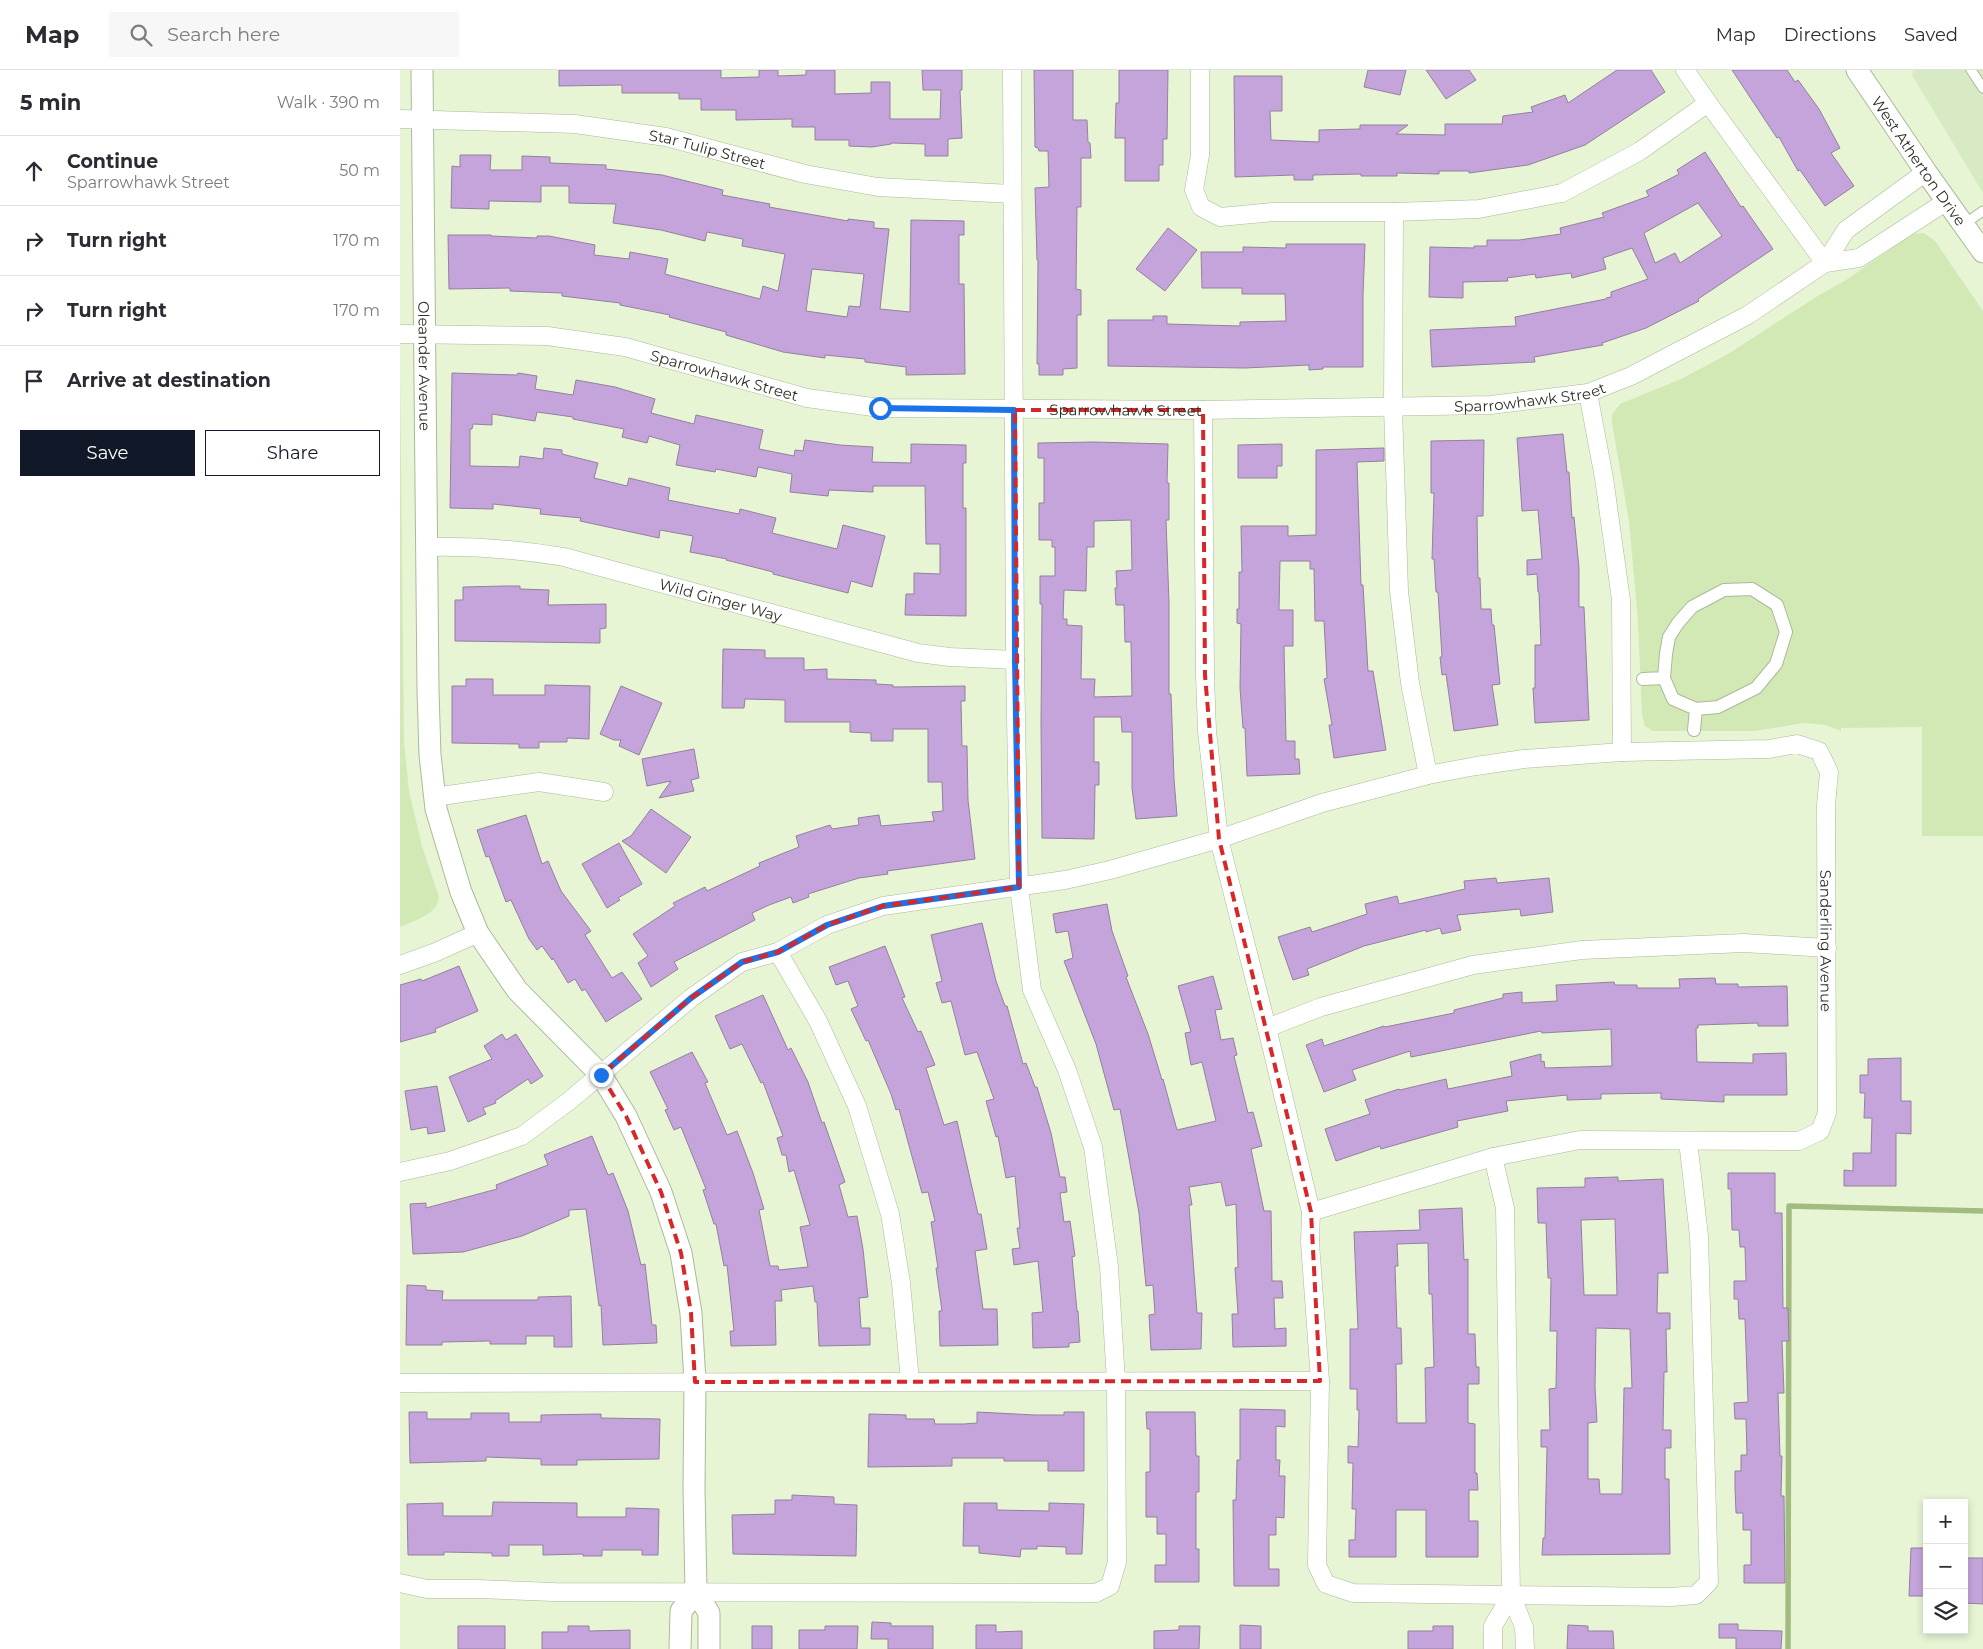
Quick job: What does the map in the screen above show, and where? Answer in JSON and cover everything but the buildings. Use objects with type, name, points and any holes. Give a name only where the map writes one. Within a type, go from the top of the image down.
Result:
[{"type":"street","name":"Oleander Avenue","points":[[422,70],[428,663],[430,755],[434,797],[443,836],[461,892],[478,933],[516,990],[601,1075],[626,1116],[661,1192],[681,1253],[691,1313],[695,1382],[694,1488],[696,1592]]},
{"type":"street","points":[[400,1583],[427,1590],[696,1592],[1096,1593],[1110,1586],[1117,1562],[1116,1381],[1109,1267],[1093,1147],[1067,1070],[1032,990],[1019,887],[1015,660],[1012,70]]},
{"type":"street","points":[[1200,70],[1200,155],[1194,190],[1201,207],[1220,217],[1273,212],[1394,212],[1479,209],[1562,193],[1640,152],[1708,103]]},
{"type":"street","points":[[1685,70],[1825,263]]},
{"type":"street","name":"West Atherton Drive","points":[[1857,70],[1983,252]]},
{"type":"street","name":"Star Tulip Street","points":[[400,119],[575,124],[666,138],[804,174],[878,186],[1012,194]]},
{"type":"street","points":[[1825,263],[1846,230],[1926,172]]},
{"type":"street","points":[[1825,263],[1859,258],[1947,201]]},
{"type":"street","points":[[1394,212],[1394,408],[1399,591],[1410,683],[1428,775]]},
{"type":"street","name":"Sparrowhawk Street","points":[[400,334],[547,336],[624,347],[808,398],[880,408],[1203,410],[1491,405],[1588,393],[1631,376],[1748,315],[1825,263]]},
{"type":"street","points":[[400,1172],[450,1161],[522,1136],[601,1075],[691,998],[742,962],[778,952],[827,925],[883,906],[1065,880],[1110,870],[1219,839],[1322,803],[1428,775],[1524,760],[1622,752],[1621,600],[1604,478],[1588,393]]},
{"type":"street","points":[[1203,410],[1206,712],[1219,839],[1311,1212],[1310,1243],[1320,1381],[1317,1565],[1326,1584],[1353,1593],[1671,1597],[1696,1595],[1709,1582],[1699,1236],[1688,1141],[1580,1140],[1492,1156],[1311,1212]]},
{"type":"street","name":"Wild Ginger Way","points":[[427,547],[472,546],[518,549],[564,557],[918,653],[950,657],[1015,660]]},
{"type":"street","points":[[1752,589],[1777,605],[1786,632],[1776,664],[1756,688],[1718,707],[1696,709],[1673,699],[1664,678],[1669,637],[1692,607],[1724,590],[1752,589]]},
{"type":"street","points":[[1643,678],[1664,678]]},
{"type":"street","points":[[1694,730],[1696,709]]},
{"type":"street","name":"Sanderling Avenue","points":[[1622,752],[1768,750],[1797,744],[1819,751],[1829,772],[1826,805],[1828,1113],[1820,1131],[1799,1141],[1688,1141]]},
{"type":"street","points":[[434,797],[539,782],[604,792]]},
{"type":"street","points":[[400,965],[436,952],[478,933]]},
{"type":"street","points":[[1267,1028],[1321,1007],[1474,965],[1582,950],[1744,943],[1826,948]]},
{"type":"street","points":[[778,952],[818,1021],[857,1106],[890,1214],[901,1283],[910,1381]]},
{"type":"street","points":[[1492,1156],[1505,1208],[1511,1595],[1524,1627],[1525,1649]]},
{"type":"street","points":[[400,1383],[1320,1381]]},
{"type":"street","points":[[680,1649],[681,1611],[696,1592]]},
{"type":"street","points":[[696,1592],[709,1613],[709,1649]]},
{"type":"street","points":[[1493,1649],[1493,1626],[1511,1595]]},
{"type":"lane","points":[[1971,70],[1983,88]]},
{"type":"lane","points":[[1964,224],[1983,211]]},
{"type":"highlighted area","points":[[1015,410],[1203,410],[1205,675],[1219,839],[1311,1212],[1320,1381],[695,1382],[691,1313],[681,1253],[661,1192],[626,1116],[601,1075],[691,998],[742,962],[778,952],[827,925],[883,906],[1019,887]]},
{"type":"shaded area","points":[[1913,70],[1983,70],[1983,193],[1912,75]]},
{"type":"shaded area","points":[[1924,233],[1935,241],[1983,311],[1983,836],[1922,836],[1922,727],[1841,728],[1841,731],[1826,725],[1804,723],[1755,731],[1653,731],[1645,726],[1642,715],[1638,621],[1629,521],[1612,423],[1612,415],[1620,404],[1681,379],[1728,354],[1816,297],[1846,280],[1912,234]]},
{"type":"shaded area","points":[[400,368],[404,742],[409,791],[422,846],[439,897],[438,903],[430,912],[400,927]]},
{"type":"waterway","points":[[1788,1649],[1789,1206],[1983,1211]]},
{"type":"route","points":[[601,1075],[691,998],[742,962],[778,952],[827,925],[883,906],[1019,887],[1015,660],[1014,410],[880,408]]}]
